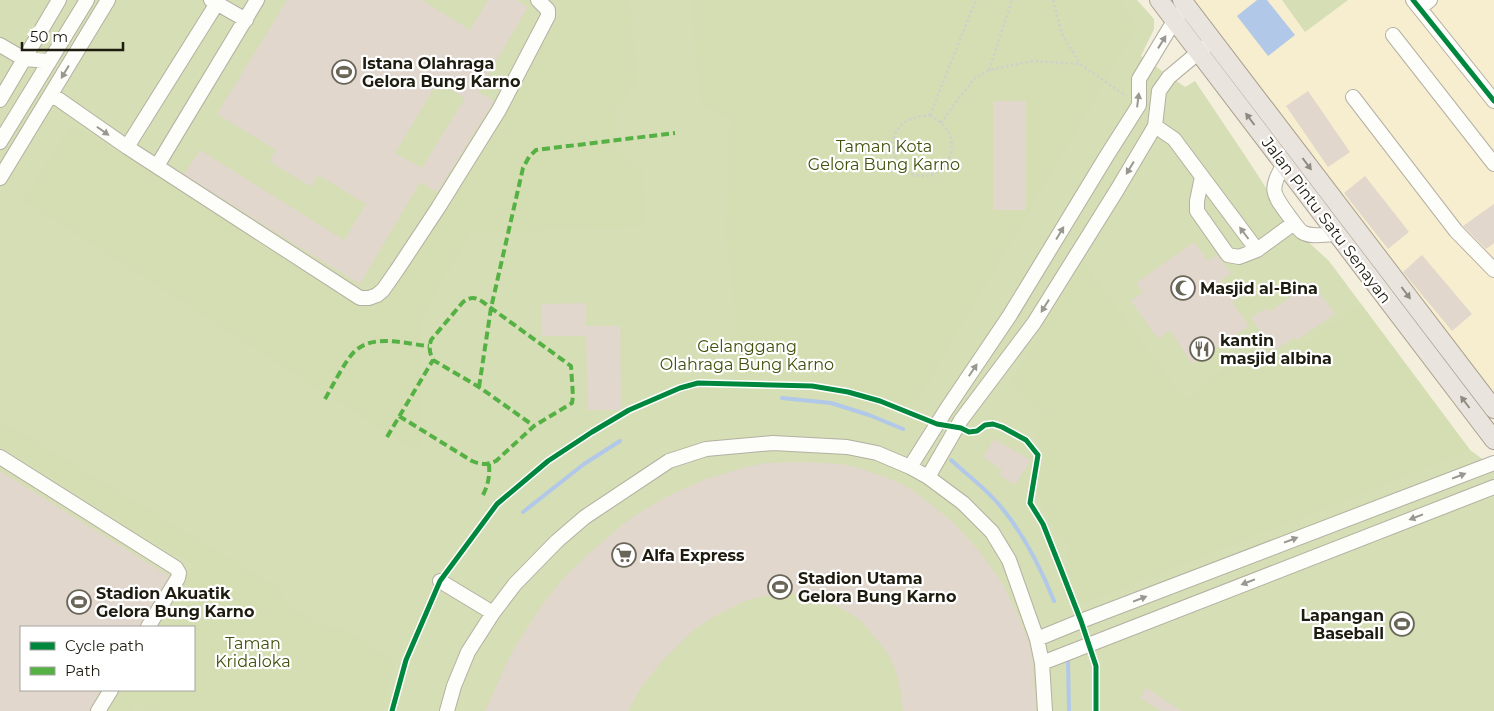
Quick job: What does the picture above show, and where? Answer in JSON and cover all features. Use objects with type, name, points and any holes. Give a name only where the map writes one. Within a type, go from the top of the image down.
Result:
[{"type":"main road","name":"Jalan Pintu Satu Senayan","points":[[1159,0],[1174,21],[1206,46],[1494,409]]},
{"type":"main road","name":"Jalan Pintu Satu Senayan","points":[[1186,2],[1206,46],[1284,164],[1494,440]]},
{"type":"street","points":[[2,94],[59,0]]},
{"type":"street","points":[[0,142],[86,0]]},
{"type":"street","points":[[0,178],[108,0]]},
{"type":"street","points":[[157,166],[257,0]]},
{"type":"street","points":[[51,94],[127,147],[360,298],[369,298],[383,290],[438,208],[499,110],[548,16],[548,10],[538,0]]},
{"type":"street","points":[[127,147],[216,1],[246,20]]},
{"type":"street","points":[[910,467],[1010,315],[1106,157],[1140,105],[1139,79],[1186,2]]},
{"type":"street","points":[[1421,3],[1494,101]]},
{"type":"street","points":[[1393,35],[1494,164]]},
{"type":"street","points":[[0,45],[24,59],[49,61]]},
{"type":"street","points":[[928,477],[961,420],[1034,323],[1155,126],[1159,91],[1169,77],[1206,46]]},
{"type":"street","points":[[1353,97],[1456,231],[1493,266]]},
{"type":"street","points":[[1155,126],[1174,139],[1257,250]]},
{"type":"street","points":[[1284,164],[1274,181],[1275,198],[1302,232],[1311,235],[1337,234]]},
{"type":"street","points":[[1202,177],[1197,211],[1228,255],[1240,256],[1257,250],[1294,222]]},
{"type":"street","points":[[1010,315],[1034,323]]},
{"type":"street","points":[[946,410],[961,420]]},
{"type":"street","points":[[447,711],[454,686],[468,652],[493,613],[515,584],[557,541],[585,517],[669,461],[706,449],[773,443],[847,447],[877,453],[928,477],[963,503],[992,532],[1009,560],[1036,639],[1042,663],[1045,711]]},
{"type":"street","points":[[0,457],[176,568],[179,573],[178,578],[149,626]]},
{"type":"street","points":[[1036,639],[1494,463]]},
{"type":"street","points":[[1437,484],[1447,505]]},
{"type":"street","points":[[1042,663],[1494,487]]},
{"type":"street","points":[[440,581],[493,613]]},
{"type":"street","points":[[1094,616],[1100,640]]},
{"type":"street","points":[[98,711],[110,691]]},
{"type":"path","points":[[930,115],[976,0]]},
{"type":"path","points":[[989,70],[1012,0]]},
{"type":"path","points":[[1053,0],[1062,34],[1080,64],[1140,105]]},
{"type":"path","points":[[941,123],[976,78],[989,70],[1032,61],[1080,64]]},
{"type":"path","points":[[930,115],[949,132],[952,144],[951,157],[944,167],[934,174],[921,176],[909,173],[896,160],[892,142],[897,130],[906,121],[930,115]]},
{"type":"shaded area","points":[[1191,0],[1494,0],[1494,400]]},
{"type":"green space","name":"Gelanggang Olahraga Bung Karno","points":[[0,0],[1137,0],[1154,19],[1154,29],[1141,56],[1185,87],[1195,81],[1290,225],[1329,261],[1470,450],[1489,464],[1494,472],[1494,711],[0,711]]},
{"type":"green space","points":[[557,0],[629,0],[638,81],[615,108],[616,147],[642,172],[645,226],[470,233],[420,323],[420,454],[23,200],[72,125],[374,312],[439,212],[563,11]]},
{"type":"green space","name":"Taman Kota Gelora Bung Karno","points":[[690,0],[1119,0],[1137,27],[916,403],[903,405],[887,398],[807,380],[740,376],[735,302],[726,230],[730,117],[702,107]]},
{"type":"green space","points":[[1282,0],[1348,0],[1305,32]]},
{"type":"green space","points":[[1084,263],[1185,400],[1252,347],[1269,369],[1361,304],[1470,450],[1082,604],[1066,570],[1070,545],[1056,531],[1036,491],[1040,463],[1038,434],[1044,413],[1010,383]]},
{"type":"green space","name":"Taman Kridaloka","points":[[0,420],[279,588],[285,602],[321,626],[340,626],[394,662],[382,711],[150,711],[136,702],[130,711],[104,711],[116,691],[195,691],[195,626],[156,626],[193,565],[0,444]]},
{"type":"water","points":[[1257,0],[1267,0],[1295,35],[1268,56],[1237,16]]},
{"type":"building","name":"Istana Olahraga Gelora Bung Karno","points":[[287,0],[422,0],[470,30],[488,0],[516,0],[528,7],[478,92],[494,101],[491,106],[437,192],[420,182],[360,284],[184,174],[200,150],[344,240],[366,204],[318,175],[311,187],[269,161],[276,150],[217,114]],"holes":[[[438,82],[465,98],[422,168],[395,153]]]},
{"type":"building","points":[[1308,91],[1350,152],[1328,167],[1286,106]]},
{"type":"building","points":[[993,101],[1026,101],[1026,210],[993,210]]},
{"type":"building","points":[[1365,176],[1409,232],[1388,249],[1344,193]]},
{"type":"building","points":[[1494,204],[1494,243],[1486,249],[1463,226]]},
{"type":"building","name":"Masjid al-Bina","points":[[1194,242],[1208,261],[1217,255],[1231,273],[1221,280],[1235,300],[1232,302],[1249,326],[1192,364],[1170,330],[1158,339],[1131,301],[1143,292],[1136,283]]},
{"type":"building","points":[[1422,255],[1472,314],[1452,331],[1403,272]]},
{"type":"building","points":[[1312,282],[1335,314],[1297,340],[1295,337],[1274,351],[1251,318],[1266,308],[1269,312]]},
{"type":"building","points":[[586,303],[586,326],[620,326],[621,410],[588,410],[586,336],[542,336],[541,304]]},
{"type":"building","points":[[994,439],[1031,460],[1015,485],[999,475],[1002,470],[983,457]]},
{"type":"building","name":"Stadion Utama Gelora Bung Karno","points":[[765,463],[841,464],[859,468],[902,484],[953,522],[979,551],[1003,584],[1020,620],[1032,656],[1036,711],[903,711],[900,687],[895,669],[887,652],[861,621],[826,601],[807,595],[785,593],[745,601],[713,617],[695,629],[662,661],[640,689],[628,711],[485,711],[512,652],[542,605],[565,576],[622,525],[670,495],[706,479]]},
{"type":"building","name":"Stadion Akuatik Gelora Bung Karno","points":[[0,471],[169,576],[139,626],[20,626],[20,691],[100,691],[89,711],[0,711]]},
{"type":"building","points":[[1146,688],[1182,711],[1161,711],[1140,698]]},
{"type":"waterway","points":[[782,398],[831,403],[869,415],[903,429]]},
{"type":"waterway","points":[[523,512],[584,464],[620,441]]},
{"type":"waterway","points":[[951,460],[989,494],[1021,534],[1036,561],[1054,601]]},
{"type":"waterway","points":[[1068,657],[1069,711]]},
{"type":"marked path","points":[[479,387],[491,308],[523,168],[529,157],[536,150],[675,133]]},
{"type":"marked path","points":[[399,416],[472,461],[487,464],[496,461],[534,426],[572,403],[571,366],[484,303],[474,298],[463,302],[431,340],[430,350],[433,360],[479,387],[534,426]]},
{"type":"marked path","points":[[325,399],[347,361],[362,346],[380,341],[429,346]]},
{"type":"marked path","points":[[387,437],[433,360]]},
{"type":"marked path","points":[[483,495],[488,480],[489,464]]},
{"type":"cycle path","points":[[1413,0],[1494,101]]},
{"type":"cycle path","points":[[392,711],[406,660],[440,581],[497,504],[548,461],[592,432],[629,410],[680,388],[698,383],[812,386],[848,392],[880,401],[937,424],[961,428],[969,432],[977,431],[985,425],[993,424],[1026,440],[1038,455],[1030,503],[1043,524],[1081,621],[1096,666],[1096,711]]},
{"type":"place","name":"Istana Olahraga Gelora Bung Karno","points":[[344,72]]},
{"type":"place","name":"Masjid al-Bina","points":[[1183,288]]},
{"type":"place","name":"kantin masjid albina","points":[[1202,349]]},
{"type":"place","name":"Alfa Express","points":[[624,555]]},
{"type":"place","name":"Stadion Utama Gelora Bung Karno","points":[[780,587]]},
{"type":"place","name":"Stadion Akuatik Gelora Bung Karno","points":[[79,602]]},
{"type":"place","name":"Lapangan Baseball","points":[[1402,624]]}]
